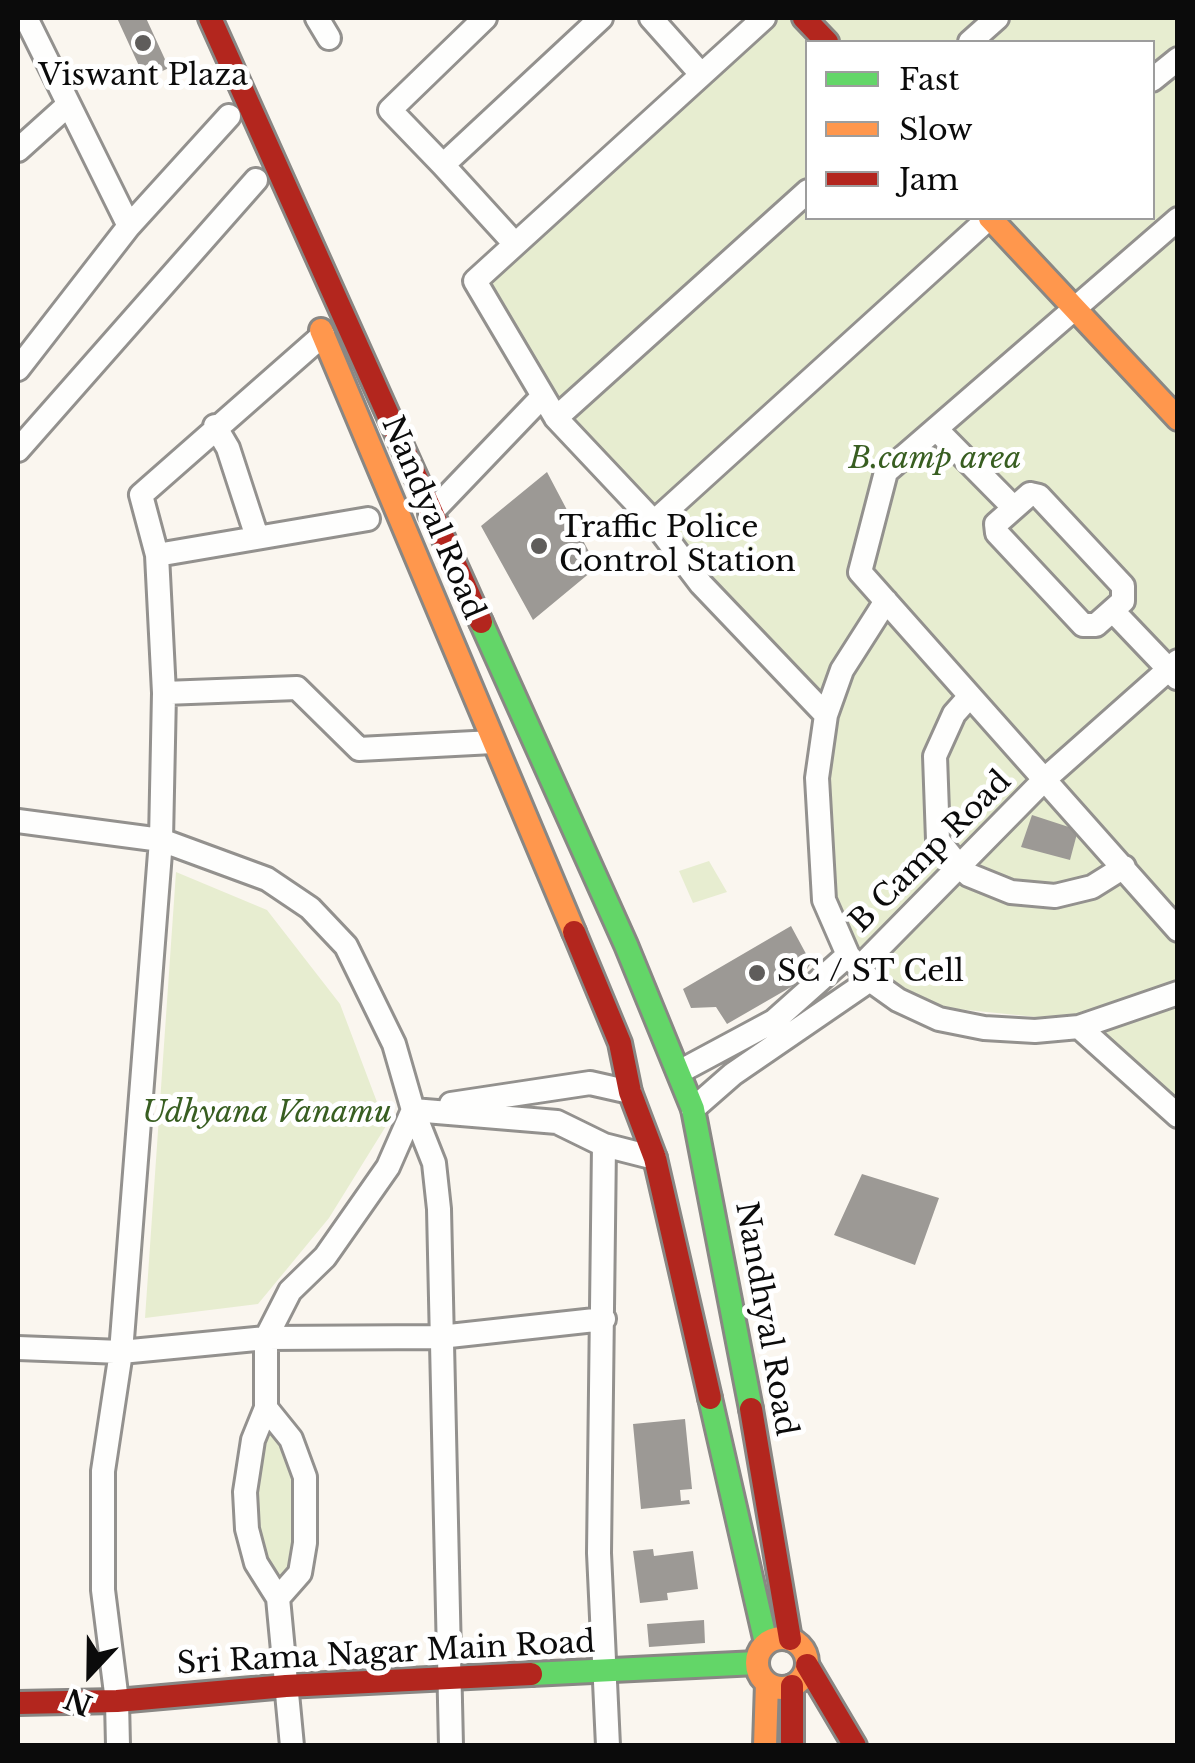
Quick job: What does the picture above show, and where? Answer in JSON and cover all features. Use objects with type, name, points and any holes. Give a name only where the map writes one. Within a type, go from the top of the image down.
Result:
[{"type":"main road","points":[[184,18],[260,189]]},
{"type":"main road","name":"Nandyal Road","points":[[210,18],[656,1015]]},
{"type":"main road","points":[[804,18],[825,40]]},
{"type":"main road","points":[[992,220],[1178,419]]},
{"type":"main road","name":"Nandyal Road","points":[[308,301],[620,1043],[630,1092],[656,1158],[764,1663],[765,1746]]},
{"type":"main road","points":[[620,1043],[632,1029],[656,1015]]},
{"type":"main road","name":"Nandhyal Road","points":[[656,1015],[702,1141],[790,1640]]},
{"type":"main road","points":[[656,1158],[676,1160],[702,1141]]},
{"type":"main road","points":[[808,1664],[803,1678],[792,1686],[779,1688],[764,1663],[790,1640],[801,1646],[855,1746]]},
{"type":"main road","name":"Sri Rama Nagar Main Road","points":[[18,1702],[117,1701],[286,1686],[764,1663]]},
{"type":"main road","points":[[792,1686],[792,1746]]},
{"type":"street","points":[[26,18],[129,226]]},
{"type":"street","points":[[485,18],[390,110],[516,244]]},
{"type":"street","points":[[443,165],[601,18]]},
{"type":"street","points":[[651,18],[700,73]]},
{"type":"street","points":[[764,18],[476,281],[556,418],[654,522],[701,584],[826,715]]},
{"type":"street","points":[[972,40],[996,18]]},
{"type":"street","points":[[1155,78],[1178,59]]},
{"type":"street","points":[[18,150],[68,105]]},
{"type":"street","points":[[18,369],[129,226],[230,116]]},
{"type":"street","points":[[18,450],[260,189]]},
{"type":"street","points":[[556,418],[805,193]]},
{"type":"street","points":[[1178,219],[886,472],[860,572],[1178,930]]},
{"type":"street","points":[[654,522],[988,220]]},
{"type":"street","points":[[118,1746],[117,1701],[103,1590],[103,1471],[121,1352],[161,840],[164,693],[156,554],[141,495],[215,426],[324,335]]},
{"type":"street","points":[[430,514],[542,397]]},
{"type":"street","points":[[215,426],[228,448],[257,538]]},
{"type":"street","points":[[936,429],[1013,507]]},
{"type":"street","points":[[1030,494],[1039,496],[1123,586],[1123,601],[1114,612],[1096,625],[1083,624],[997,533],[996,524],[1030,494]]},
{"type":"street","points":[[156,554],[368,519]]},
{"type":"street","name":"B Camp Road","points":[[886,600],[842,670],[826,715],[817,778],[824,900],[859,968],[898,1000],[939,1019],[984,1028],[1035,1031],[1079,1026],[1178,993]]},
{"type":"street","points":[[1114,612],[1174,670]]},
{"type":"street","name":"B Camp Road","points":[[693,1109],[859,968],[1045,779],[1174,670]]},
{"type":"street","points":[[164,693],[298,688],[359,749],[493,742]]},
{"type":"street","points":[[970,696],[954,714],[935,756],[938,840],[959,866],[969,875],[1012,892],[1054,896],[1092,888],[1124,867]]},
{"type":"street","points":[[18,821],[161,840],[266,879],[310,908],[346,946],[394,1044],[413,1110],[434,1163],[451,1746]]},
{"type":"street","points":[[679,1072],[774,1021],[859,968]]},
{"type":"street","points":[[1079,1026],[1178,1116]]},
{"type":"street","points":[[413,1110],[590,1083],[630,1092]]},
{"type":"street","points":[[413,1110],[556,1122],[604,1146],[656,1158]]},
{"type":"street","points":[[292,1746],[278,1598],[256,1563],[246,1510],[253,1440],[266,1408],[266,1338],[290,1291],[325,1257],[364,1205],[388,1167],[413,1110]]},
{"type":"street","points":[[604,1146],[599,1553],[608,1746]]},
{"type":"street","points":[[18,1348],[121,1352],[266,1338],[440,1337],[604,1319]]},
{"type":"street","points":[[266,1408],[291,1439],[305,1477],[305,1544],[300,1572],[278,1598]]},
{"type":"green space","name":"B.camp area","points":[[777,18],[1177,18],[1177,1101],[1085,1013],[1056,1019],[947,1008],[892,987],[859,956],[831,892],[823,819],[837,716],[558,410],[484,283]]},
{"type":"green space","points":[[709,861],[727,892],[693,903],[679,871]]},
{"type":"green space","name":"Udhyana Vanamu","points":[[176,872],[267,910],[340,1004],[386,1126],[329,1218],[258,1304],[145,1318]]},
{"type":"green space","points":[[269,1434],[276,1435],[294,1481],[295,1536],[290,1567],[282,1576],[274,1575],[257,1534],[257,1474]]},
{"type":"building","name":"Viswant Plaza","points":[[117,18],[146,18],[169,68],[145,79]]},
{"type":"building","name":"Traffic Police Control Station","points":[[547,472],[597,567],[533,620],[481,526]]},
{"type":"building","points":[[1032,815],[1078,830],[1070,860],[1021,847]]},
{"type":"building","name":"SC / ST Cell","points":[[791,926],[811,963],[798,983],[727,1024],[716,1007],[691,1008],[683,989]]},
{"type":"building","points":[[862,1174],[939,1198],[915,1265],[834,1235]]},
{"type":"building","points":[[685,1419],[692,1489],[680,1490],[681,1501],[689,1500],[690,1504],[641,1509],[633,1424]]},
{"type":"building","points":[[653,1549],[654,1556],[693,1551],[698,1589],[667,1593],[668,1600],[640,1603],[633,1551]]},
{"type":"building","points":[[704,1620],[705,1643],[649,1647],[647,1624]]},
{"type":"traffic: fast","points":[[481,622],[626,945],[693,1109],[751,1409]]},
{"type":"traffic: fast","points":[[710,1398],[766,1643]]},
{"type":"traffic: fast","points":[[531,1674],[757,1663]]},
{"type":"traffic: slow","points":[[992,220],[1178,419]]},
{"type":"traffic: slow","points":[[321,330],[574,932]]},
{"type":"traffic: slow","points":[[782,1638],[800,1645],[807,1663],[800,1681],[782,1688],[764,1681],[757,1663],[764,1645],[782,1638]]},
{"type":"traffic: slow","points":[[765,1746],[767,1683]]},
{"type":"traffic: jam","points":[[210,18],[481,622]]},
{"type":"traffic: jam","points":[[804,18],[825,40]]},
{"type":"traffic: jam","points":[[574,932],[620,1043],[630,1092],[655,1158],[710,1398]]},
{"type":"traffic: jam","points":[[751,1409],[790,1639]]},
{"type":"traffic: jam","points":[[807,1665],[855,1746]]},
{"type":"traffic: jam","points":[[18,1703],[117,1701],[286,1686],[531,1674]]},
{"type":"traffic: jam","points":[[792,1686],[792,1746]]},
{"type":"place","name":"Viswant Plaza","points":[[143,43]]},
{"type":"place","name":"Traffic Police Control Station","points":[[539,546]]},
{"type":"place","name":"SC / ST Cell","points":[[757,973]]}]
